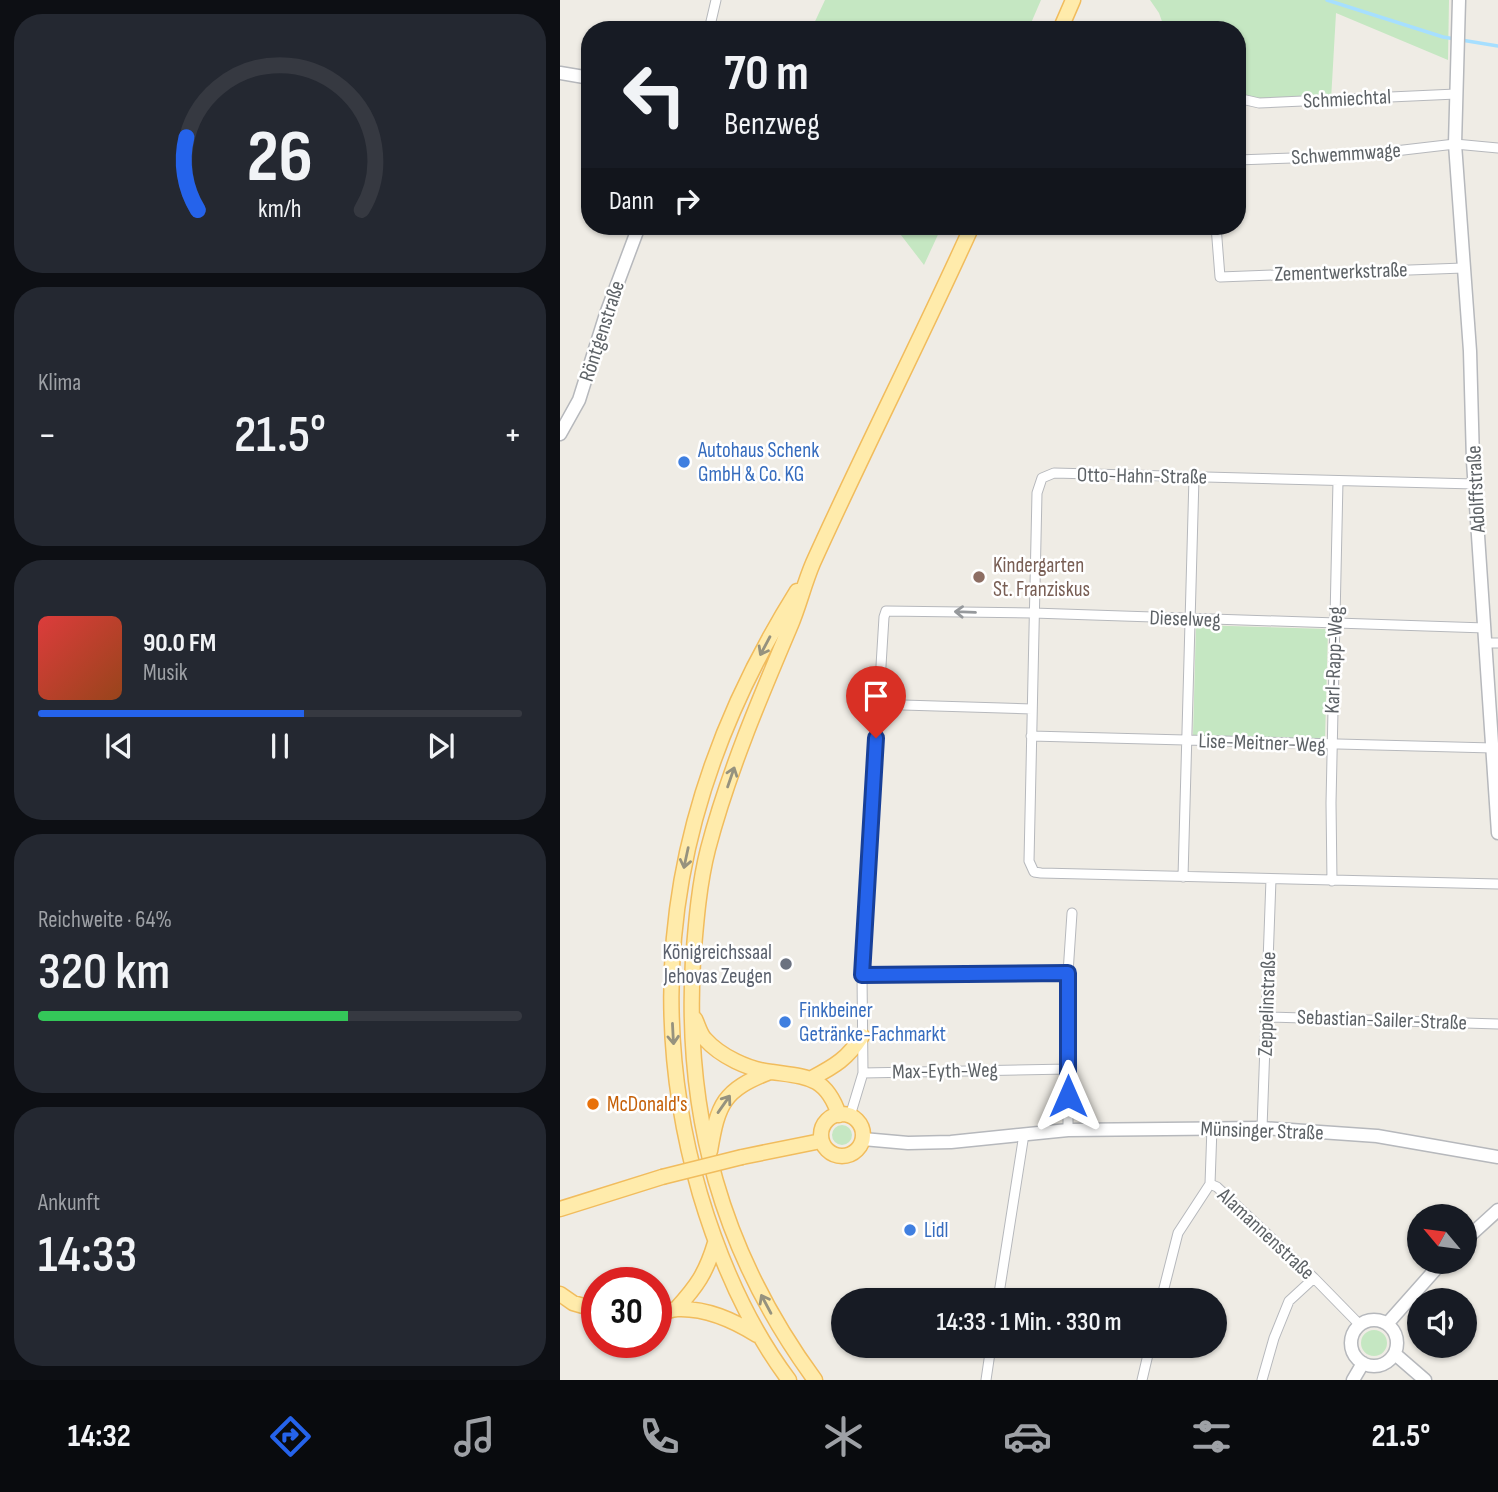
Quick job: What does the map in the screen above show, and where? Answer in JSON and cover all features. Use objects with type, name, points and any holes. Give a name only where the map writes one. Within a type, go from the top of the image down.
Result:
[{"type":"main road","points":[[1064,21],[1073,0]]},
{"type":"main road","points":[[815,1380],[775,1321],[754,1282],[724,1207],[709,1160],[699,1110],[691,1012],[694,945],[707,851],[736,762],[812,566],[968,235]]},
{"type":"main road","points":[[789,1380],[758,1336],[715,1243],[689,1156],[679,1109],[671,1002],[676,916],[696,812],[725,732],[781,616],[812,566]]},
{"type":"main road","points":[[691,1012],[704,1038],[729,1057],[770,1072],[812,1078],[832,1097],[845,1115],[860,1125],[863,1139],[857,1150],[843,1157],[828,1152],[821,1141],[823,1125],[830,1118],[845,1115]]},
{"type":"main road","points":[[812,1078],[850,1054],[862,1036]]},
{"type":"main road","points":[[709,1160],[716,1115],[723,1103],[735,1090],[750,1080],[770,1072]]},
{"type":"main road","points":[[560,1209],[662,1177],[821,1141]]},
{"type":"main road","points":[[676,1309],[698,1285],[707,1270],[715,1243]]},
{"type":"main road","points":[[560,1294],[581,1305]]},
{"type":"main road","points":[[672,1310],[708,1312],[732,1320],[758,1336]]},
{"type":"street","points":[[711,21],[716,0]]},
{"type":"street","name":"Adolffstraße","points":[[1459,0],[1455,144],[1470,351],[1475,484],[1485,628],[1492,643],[1493,748],[1498,833]]},
{"type":"street","points":[[560,73],[581,76]]},
{"type":"street","name":"Schmiechtal","points":[[1246,100],[1259,103],[1456,94]]},
{"type":"street","points":[[1455,144],[1498,148]]},
{"type":"street","name":"Schwemmwage","points":[[1246,160],[1352,156],[1455,144]]},
{"type":"street","name":"Röntgenstraße","points":[[560,434],[579,400],[606,314],[636,235]]},
{"type":"street","name":"Zementwerkstraße","points":[[1217,235],[1220,277],[1463,268]]},
{"type":"street","name":"Otto-Hahn-Straße","points":[[1475,484],[1054,473],[1042,478],[1037,493],[1029,862],[1034,872],[1498,884]]},
{"type":"street","points":[[1183,877],[1194,477]]},
{"type":"street","name":"Karl-Rapp-Weg","points":[[1332,881],[1338,481]]},
{"type":"street","name":"Dieselweg","points":[[862,975],[886,611],[1033,613],[1485,628]]},
{"type":"street","points":[[902,705],[1032,709]]},
{"type":"street","name":"Lise-Meitner-Weg","points":[[1031,736],[1493,748]]},
{"type":"street","name":"Zeppelinstraße","points":[[1262,1128],[1271,879]]},
{"type":"street","points":[[1068,1130],[1068,973],[1072,913]]},
{"type":"street","points":[[845,1115],[856,1105],[863,1073],[862,975],[1068,973]]},
{"type":"street","name":"Sebastian-Sailer-Straße","points":[[1266,1017],[1498,1024]]},
{"type":"street","name":"Max-Eyth-Weg","points":[[863,1073],[1069,1069]]},
{"type":"street","name":"Alamannenstraße","points":[[1212,1127],[1210,1184],[1217,1186],[1360,1325]]},
{"type":"street","name":"Münsinger Straße","points":[[863,1139],[908,1143],[951,1142],[1068,1130],[1262,1128],[1377,1136],[1498,1157]]},
{"type":"street","points":[[1000,1288],[1024,1135]]},
{"type":"street","points":[[1164,1288],[1178,1233],[1210,1184]]},
{"type":"street","points":[[1477,1229],[1498,1210]]},
{"type":"street","points":[[1387,1324],[1431,1274]]},
{"type":"street","points":[[1262,1380],[1273,1338],[1289,1301],[1314,1278]]},
{"type":"street","points":[[1373,1320],[1387,1324],[1392,1328],[1397,1340],[1395,1354],[1391,1360],[1377,1366],[1357,1359],[1351,1345],[1360,1325],[1373,1320]]},
{"type":"street","points":[[1395,1354],[1425,1380]]},
{"type":"street","points":[[986,1380],[989,1358]]},
{"type":"street","points":[[1142,1380],[1147,1358]]},
{"type":"street","points":[[1353,1380],[1363,1363]]},
{"type":"green space","points":[[825,0],[1041,0],[1032,21],[815,21]]},
{"type":"green space","points":[[1150,0],[1449,0],[1448,60],[1336,13],[1331,100],[1259,103],[1246,100],[1246,21],[1162,21]]},
{"type":"green space","points":[[901,235],[938,235],[924,265]]},
{"type":"green space","points":[[1196,625],[1328,629],[1325,739],[1193,735]]},
{"type":"green space","points":[[842,1125],[849,1128],[852,1135],[849,1142],[842,1145],[835,1142],[832,1135],[835,1128]]},
{"type":"green space","points":[[1374,1330],[1383,1334],[1387,1343],[1383,1352],[1374,1356],[1365,1352],[1361,1343],[1365,1334]]},
{"type":"waterway","points":[[1327,0],[1443,37],[1498,46]]},
{"type":"place","name":"Autohaus Schenk GmbH & Co. KG","points":[[684,462]]},
{"type":"place","name":"Kindergarten St. Franziskus","points":[[979,577]]},
{"type":"place","name":"Königreichssaal Jehovas Zeugen","points":[[786,964]]},
{"type":"place","name":"Finkbeiner Getränke-Fachmarkt","points":[[785,1022]]},
{"type":"place","name":"McDonald's","points":[[593,1104]]},
{"type":"place","name":"Lidl","points":[[910,1230]]},
{"type":"route","points":[[876,738],[862,975],[1068,973],[1068,1096]]}]
